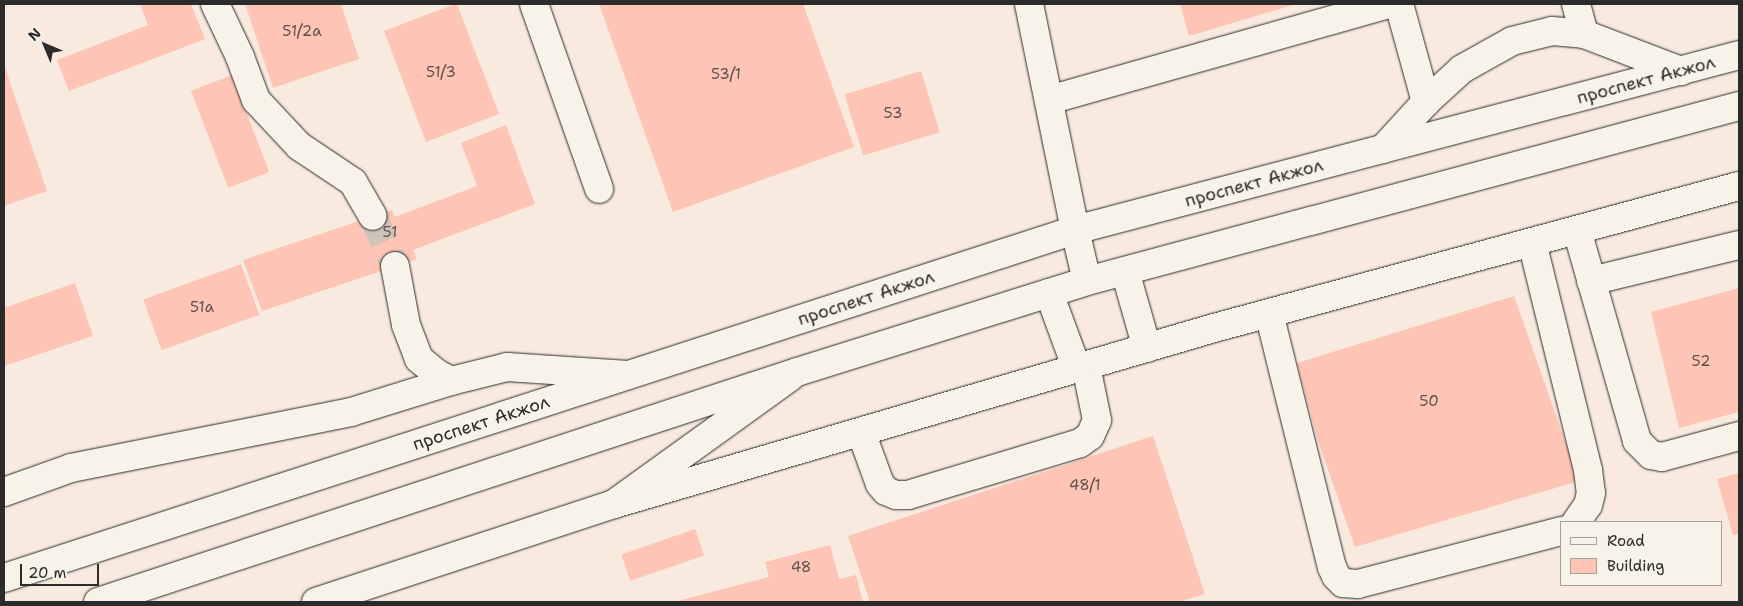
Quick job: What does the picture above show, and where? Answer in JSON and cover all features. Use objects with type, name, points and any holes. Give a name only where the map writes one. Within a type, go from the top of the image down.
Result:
[{"type":"main road","points":[[215,4],[240,57],[256,100],[299,146],[353,182],[373,216]]},
{"type":"main road","points":[[534,4],[599,189]]},
{"type":"main road","points":[[1029,4],[1075,230],[1088,281]]},
{"type":"main road","points":[[1049,100],[1388,4]]},
{"type":"main road","points":[[1399,4],[1426,102]]},
{"type":"main road","points":[[1576,4],[1584,34]]},
{"type":"main road","points":[[1383,149],[1426,102],[1462,69],[1512,41],[1552,31],[1584,34],[1681,71]]},
{"type":"main road","name":"проспект Акжол","points":[[4,578],[1075,230],[1739,56]]},
{"type":"main road","points":[[98,602],[797,372],[1088,281],[1739,106]]},
{"type":"main road","points":[[316,602],[614,504],[1081,367],[1269,313],[1739,186]]},
{"type":"main road","points":[[1577,230],[1637,441],[1643,449],[1651,455],[1662,457],[1739,436]]},
{"type":"main road","points":[[1532,242],[1588,470],[1591,493],[1588,505],[1577,521]]},
{"type":"main road","points":[[1592,281],[1739,245]]},
{"type":"main road","points":[[395,266],[406,325],[419,359],[436,374],[452,381]]},
{"type":"main road","points":[[1125,271],[1148,348]]},
{"type":"main road","points":[[860,432],[880,484],[886,491],[896,495],[908,495],[1080,443],[1090,436],[1097,420],[1081,367],[1049,293]]},
{"type":"main road","points":[[1269,313],[1332,567],[1342,583],[1358,584],[1560,532]]},
{"type":"main road","points":[[4,492],[71,468],[350,412],[452,381],[506,367],[628,375]]},
{"type":"main road","points":[[614,504],[797,372]]},
{"type":"building","points":[[140,4],[191,4],[205,39],[69,91],[57,60],[148,25]]},
{"type":"building","points":[[245,4],[341,4],[359,59],[273,88]]},
{"type":"building","points":[[457,4],[499,114],[426,142],[384,31]]},
{"type":"building","points":[[599,4],[803,4],[854,147],[673,212]]},
{"type":"building","points":[[1180,4],[1296,4],[1189,36]]},
{"type":"building","points":[[4,65],[47,191],[4,206]]},
{"type":"building","points":[[921,71],[940,132],[863,156],[844,94]]},
{"type":"building","points":[[232,75],[269,172],[228,188],[191,91]]},
{"type":"building","points":[[506,125],[535,204],[413,250],[417,259],[262,311],[243,260],[392,210],[395,217],[477,186],[461,143]]},
{"type":"building","points":[[241,264],[259,315],[162,350],[143,300]]},
{"type":"building","points":[[75,283],[93,336],[4,366],[4,308]]},
{"type":"building","points":[[1739,288],[1739,412],[1679,428],[1651,312]]},
{"type":"building","points":[[1514,296],[1579,481],[1355,547],[1318,441],[1297,363]]},
{"type":"building","points":[[1153,436],[1205,594],[1178,602],[870,602],[848,536]]},
{"type":"building","points":[[1739,473],[1739,534],[1733,535],[1717,479]]},
{"type":"building","points":[[695,529],[704,555],[630,581],[621,554]]},
{"type":"building","points":[[830,545],[839,579],[856,575],[863,602],[674,602],[769,577],[765,562]]},
{"type":"tunnel","points":[[373,216],[395,266]]}]
